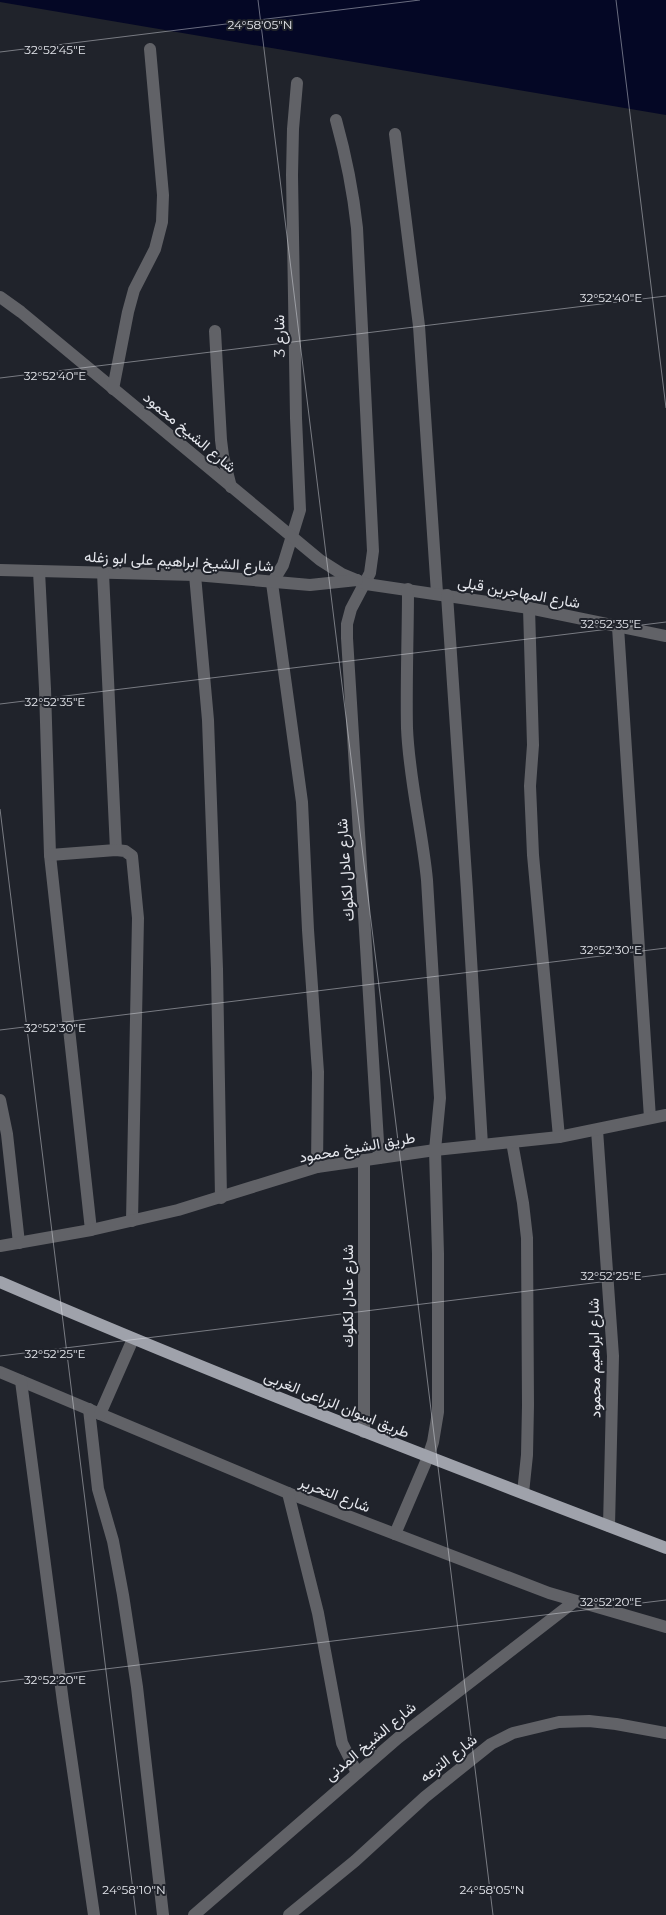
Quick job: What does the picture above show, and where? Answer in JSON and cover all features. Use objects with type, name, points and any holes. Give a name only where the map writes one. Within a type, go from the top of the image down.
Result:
[{"type":"main road","name":"طريق اسوان الزراعى الغربى","points":[[0,1282],[133,1339],[364,1432],[666,1548]]},
{"type":"street","points":[[114,389],[128,312],[134,290],[155,249],[162,222],[164,195],[150,49]]},
{"type":"street","name":"شارع 3","points":[[272,582],[283,565],[300,510],[296,418],[292,175],[297,83]]},
{"type":"street","name":"شارع عادل لكلوك","points":[[336,120],[346,155],[357,228],[373,551],[371,568],[361,582],[351,609],[347,624],[347,638],[379,1158]]},
{"type":"street","points":[[395,134],[418,326],[442,594],[468,901],[482,1145]]},
{"type":"street","name":"شارع الشيخ محمود","points":[[0,297],[21,312],[232,488],[331,567],[361,582]]},
{"type":"street","points":[[215,331],[221,440],[232,488]]},
{"type":"street","name":"شارع الشيخ ابراهيم على ابو زغله","points":[[0,570],[195,575],[310,585],[361,582]]},
{"type":"street","points":[[39,571],[46,689],[50,855],[91,1230]]},
{"type":"street","points":[[103,573],[116,850]]},
{"type":"street","points":[[195,575],[208,720],[217,959],[221,1198]]},
{"type":"street","points":[[272,582],[302,802],[308,930],[318,1072],[317,1167]]},
{"type":"street","name":"شارع المهاجرين قبلى","points":[[361,582],[529,608],[666,636]]},
{"type":"street","points":[[395,1534],[428,1457],[436,1427],[439,1383],[435,1150],[440,1098],[427,880],[411,771],[407,728],[408,589]]},
{"type":"street","points":[[529,608],[533,745],[530,786],[533,855],[559,1137]]},
{"type":"street","points":[[618,627],[650,1118]]},
{"type":"street","points":[[50,855],[116,850],[130,853],[132,856],[138,918],[132,1221]]},
{"type":"street","points":[[0,1100],[7,1134],[19,1243]]},
{"type":"street","name":"طريق الشيخ محمود","points":[[0,1246],[132,1221],[221,1198],[317,1167],[435,1150],[559,1137],[666,1115]]},
{"type":"street","name":"شارع ابراهيم محمود","points":[[596,1130],[613,1356],[609,1526]]},
{"type":"street","points":[[512,1142],[527,1238],[528,1415],[527,1455],[523,1493]]},
{"type":"street","name":"شارع عادل لكلوك","points":[[364,1160],[364,1432]]},
{"type":"street","points":[[133,1339],[94,1411],[98,1489],[113,1541],[124,1595],[137,1687],[163,1915]]},
{"type":"street","name":"شارع التحرير","points":[[0,1372],[288,1493],[529,1586],[666,1627]]},
{"type":"street","points":[[21,1381],[64,1712],[94,1915]]},
{"type":"street","points":[[288,1493],[318,1613],[342,1743],[357,1773]]},
{"type":"street","name":"شارع الشيخ المدنى","points":[[194,1915],[418,1722],[575,1601]]},
{"type":"street","name":"شارع الترعه","points":[[289,1915],[355,1861],[425,1797],[492,1744],[513,1733],[559,1722],[588,1722],[616,1724],[666,1733]]},
{"type":"water","points":[[0,0],[666,0],[666,115],[0,2]]}]
